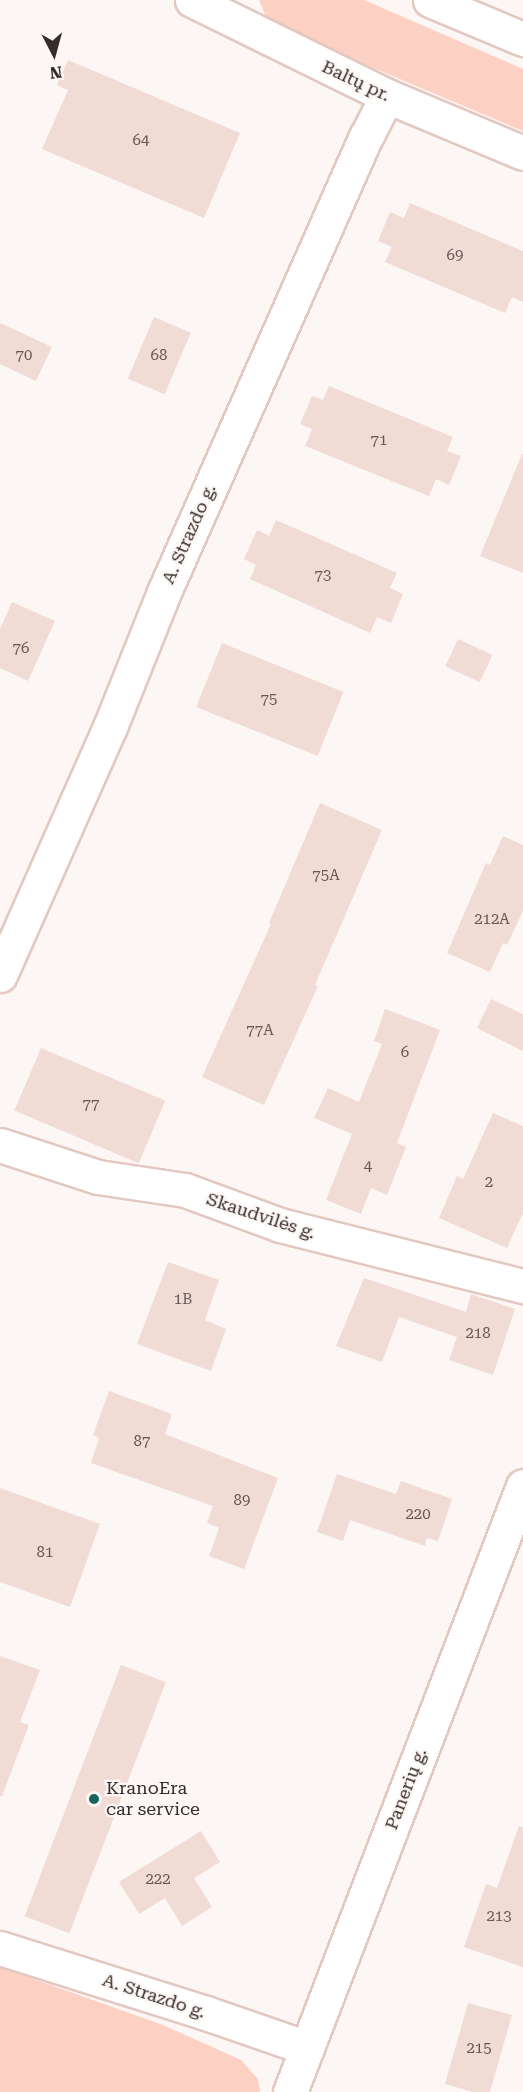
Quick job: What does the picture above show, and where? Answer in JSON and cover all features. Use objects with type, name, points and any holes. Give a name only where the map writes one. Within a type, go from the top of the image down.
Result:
[{"type":"street","name":"Baltų pr.","points":[[192,0],[229,9],[387,96],[523,153]]},
{"type":"street","points":[[430,0],[523,39]]},
{"type":"street","name":"A. Strazdo g.","points":[[0,975],[110,727],[164,592],[366,137],[387,96]]},
{"type":"street","name":"Skaudvilės g.","points":[[0,1146],[98,1177],[186,1190],[280,1226],[523,1287]]},
{"type":"street","name":"Panerių g.","points":[[290,2092],[522,1493]]},
{"type":"street","name":"A. Strazdo g.","points":[[0,1948],[185,2006],[307,2048]]},
{"type":"shaded area","points":[[259,0],[364,0],[523,69],[523,131],[345,56],[266,17]]},
{"type":"shaded area","points":[[0,1967],[163,2025],[241,2060],[258,2079],[260,2092],[0,2092]]},
{"type":"building","points":[[68,60],[240,133],[204,218],[42,149],[68,90],[57,85]]},
{"type":"building","points":[[410,203],[523,251],[523,302],[512,297],[505,313],[385,262],[392,247],[378,241],[390,212],[404,218]]},
{"type":"building","points":[[154,317],[191,333],[165,394],[128,379]]},
{"type":"building","points":[[0,323],[52,347],[36,381],[0,364]]},
{"type":"building","points":[[329,386],[453,437],[447,451],[461,456],[449,485],[436,479],[429,496],[305,446],[312,429],[300,424],[312,396],[323,400]]},
{"type":"building","points":[[523,454],[523,573],[480,556]]},
{"type":"building","points":[[276,520],[397,573],[390,588],[403,594],[391,623],[377,617],[370,633],[250,579],[256,565],[244,559],[257,530],[269,536]]},
{"type":"building","points":[[12,602],[55,621],[28,681],[0,668],[0,629]]},
{"type":"building","points":[[458,639],[492,655],[480,682],[445,666]]},
{"type":"building","points":[[222,643],[343,692],[318,756],[196,707]]},
{"type":"building","points":[[320,803],[382,830],[315,985],[318,986],[264,1105],[202,1077],[271,924],[269,923]]},
{"type":"building","points":[[503,836],[523,845],[523,911],[507,945],[503,943],[490,972],[447,953],[486,863],[490,865]]},
{"type":"building","points":[[491,999],[523,1014],[523,1051],[477,1028]]},
{"type":"building","points":[[385,1009],[440,1030],[397,1143],[406,1147],[387,1195],[371,1188],[361,1214],[326,1200],[352,1134],[314,1118],[328,1088],[359,1102],[382,1044],[374,1041]]},
{"type":"building","points":[[41,1048],[165,1101],[139,1163],[14,1111]]},
{"type":"building","points":[[493,1113],[523,1126],[523,1213],[507,1248],[439,1218],[457,1176],[463,1179]]},
{"type":"building","points":[[168,1262],[219,1280],[205,1320],[226,1329],[211,1371],[137,1344]]},
{"type":"building","points":[[364,1278],[466,1312],[471,1294],[515,1309],[493,1375],[449,1360],[457,1337],[399,1317],[382,1362],[336,1346]]},
{"type":"building","points":[[109,1391],[172,1414],[165,1434],[278,1478],[244,1569],[209,1556],[219,1528],[207,1523],[213,1506],[91,1463],[99,1438],[93,1435]]},
{"type":"building","points":[[337,1474],[396,1494],[401,1481],[452,1499],[438,1541],[427,1538],[425,1546],[350,1520],[343,1541],[317,1532]]},
{"type":"building","points":[[0,1488],[100,1524],[70,1607],[0,1582]]},
{"type":"building","points":[[0,1656],[40,1670],[20,1722],[29,1725],[2,1796],[0,1796]]},
{"type":"building","name":"KranoEra car service","points":[[121,1665],[166,1682],[69,1933],[25,1916]]},
{"type":"building","points":[[519,1826],[523,1827],[523,1967],[464,1947],[486,1884],[497,1888]]},
{"type":"building","points":[[201,1831],[220,1862],[194,1878],[212,1907],[182,1926],[165,1898],[139,1914],[119,1882]]},
{"type":"building","points":[[468,2003],[512,2015],[490,2092],[473,2092],[445,2084]]},
{"type":"place","name":"KranoEra car service","points":[[94,1799]]}]
